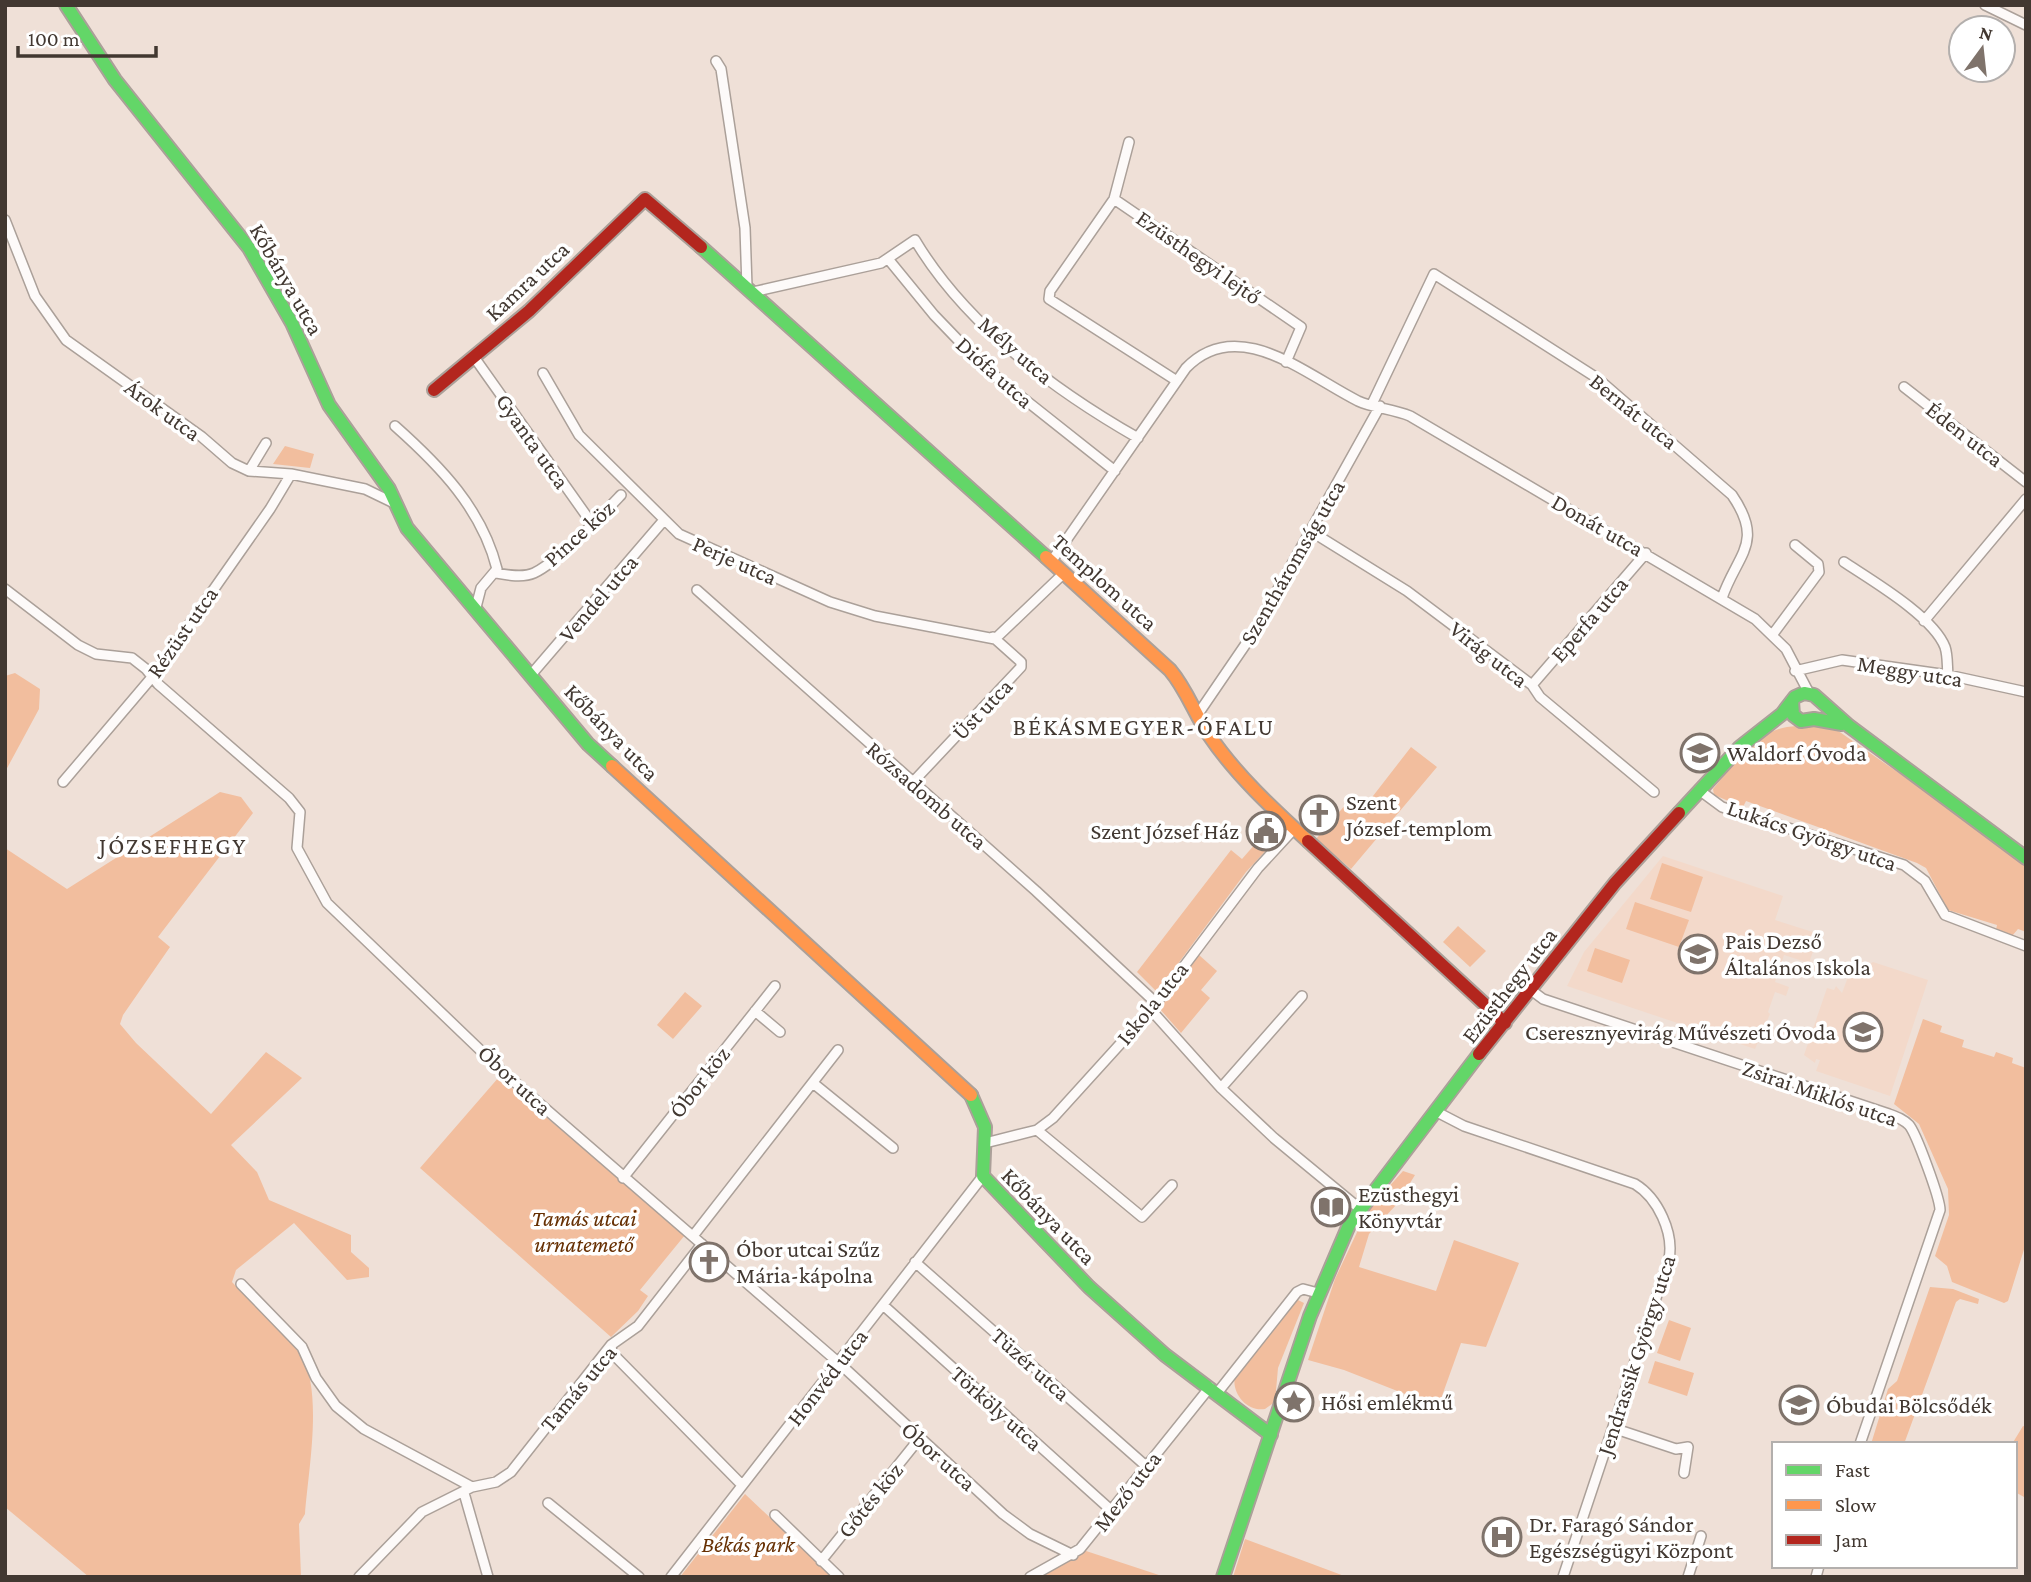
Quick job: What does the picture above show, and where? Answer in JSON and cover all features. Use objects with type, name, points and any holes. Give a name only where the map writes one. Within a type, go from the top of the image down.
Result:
[{"type":"street","name":"Kőbánya utca","points":[[66,5],[115,80],[249,248],[292,323],[329,405],[389,489],[407,528],[475,611],[588,744],[963,1085],[984,1114],[983,1176],[1089,1287],[1165,1355],[1214,1389],[1271,1435]]},
{"type":"street","points":[[1985,5],[2026,25]]},
{"type":"street","points":[[716,61],[721,69],[745,228],[750,289],[889,260]]},
{"type":"street","name":"Ezüsthegyi lejtő","points":[[1129,142],[1114,199],[1301,327],[1286,362]]},
{"type":"street","name":"Templom utca","points":[[645,199],[750,289],[1171,670],[1228,762],[1294,828],[1505,1023]]},
{"type":"street","name":"Kamra utca","points":[[434,390],[529,311],[645,199]]},
{"type":"street","points":[[1114,199],[1050,290],[1049,299],[1177,381]]},
{"type":"street","name":"Árok utca","points":[[5,220],[35,296],[66,340],[202,438],[232,463],[249,471],[291,474],[365,489],[394,503]]},
{"type":"street","name":"Mély utca","points":[[889,260],[915,240],[941,279],[989,328],[1072,398],[1138,438]]},
{"type":"street","name":"Diófa utca","points":[[889,260],[934,315],[985,368],[1115,471]]},
{"type":"street","name":"Szentháromság utca","points":[[1198,714],[1254,632],[1312,532],[1376,405],[1434,274]]},
{"type":"street","name":"Bernát utca","points":[[1434,274],[1597,378],[1732,495],[1742,509],[1750,534],[1744,555],[1728,580],[1722,598]]},
{"type":"street","points":[[1051,562],[1177,381],[1198,357],[1220,347],[1245,346],[1286,362],[1362,403],[1376,405]]},
{"type":"street","name":"Gyanta utca","points":[[474,357],[593,525]]},
{"type":"street","name":"Perje utca","points":[[543,373],[579,435],[679,534],[830,602],[945,631],[994,638]]},
{"type":"street","name":"Éden utca","points":[[1904,387],[2026,482]]},
{"type":"street","name":"Donát utca","points":[[1376,405],[1410,416],[1722,598],[1773,634],[1786,649],[1795,671],[1814,698]]},
{"type":"street","points":[[395,426],[443,469],[485,533],[496,565],[495,573],[481,588],[475,611]]},
{"type":"street","points":[[249,471],[265,443]]},
{"type":"street","name":"Rézüst utca","points":[[63,782],[153,676],[270,509],[291,474]]},
{"type":"street","name":"Pince köz","points":[[495,573],[516,576],[534,573],[593,525],[621,495]]},
{"type":"street","points":[[1924,621],[2026,499]]},
{"type":"street","name":"Vendel utca","points":[[530,676],[664,520]]},
{"type":"street","name":"Virág utca","points":[[1312,532],[1407,591],[1532,685],[1540,697],[1654,792]]},
{"type":"street","points":[[1773,634],[1818,572],[1818,564],[1796,545]]},
{"type":"street","name":"Eperfa utca","points":[[1532,685],[1646,553]]},
{"type":"street","points":[[1844,562],[1924,621],[1945,647],[1948,675]]},
{"type":"street","points":[[994,638],[1063,573]]},
{"type":"street","name":"Óbor utca","points":[[5,589],[88,651],[132,658],[153,676],[158,684],[297,805],[300,812],[298,848],[327,903],[502,1071],[839,1363],[919,1439],[1018,1525],[1073,1555]]},
{"type":"street","name":"Rózsadomb utca","points":[[697,590],[1036,891],[1153,1006],[1221,1088],[1274,1138],[1360,1209]]},
{"type":"street","name":"Üst utca","points":[[912,783],[1021,667],[1021,662],[994,638]]},
{"type":"street","name":"Meggy utca","points":[[1795,671],[1842,660],[1948,675],[2026,692]]},
{"type":"street","name":"Donát utca","points":[[1794,699],[1795,671]]},
{"type":"street","points":[[1814,698],[1819,712],[1814,719]]},
{"type":"street","points":[[1849,726],[1814,719],[1805,722],[1796,719],[1791,711],[1794,699],[1814,698],[2026,858]]},
{"type":"street","name":"Ezüsthegy utca","points":[[1223,1577],[1318,1293],[1339,1243],[1360,1209],[1615,883],[1740,747],[1794,699]]},
{"type":"street","name":"Ezüsthegy utca","points":[[1765,727],[1796,719]]},
{"type":"street","name":"Lukács György utca","points":[[1699,790],[1722,807],[1904,865],[1924,881],[1945,915],[2026,946]]},
{"type":"street","name":"Iskola utca","points":[[985,1143],[1037,1130],[1054,1118],[1153,1006],[1258,868],[1294,828]]},
{"type":"street","name":"Óbor köz","points":[[624,1178],[775,986]]},
{"type":"street","name":"Zsirai Miklós utca","points":[[1531,990],[1544,999],[1900,1118],[1914,1132],[1916,1143],[1939,1196],[1940,1210],[1861,1442]]},
{"type":"street","points":[[1221,1088],[1302,996]]},
{"type":"street","points":[[755,1012],[780,1032]]},
{"type":"street","points":[[693,1236],[838,1051]]},
{"type":"street","points":[[813,1083],[893,1148]]},
{"type":"street","name":"Jendrassik György utca","points":[[1436,1111],[1464,1126],[1635,1184],[1646,1192],[1657,1209],[1671,1240],[1669,1259],[1563,1577]]},
{"type":"street","points":[[1037,1130],[1142,1217],[1172,1185]]},
{"type":"street","name":"Honvéd utca","points":[[671,1577],[983,1176]]},
{"type":"street","name":"Tamás utca","points":[[359,1577],[422,1512],[443,1499],[496,1482],[511,1472],[611,1345],[638,1326],[702,1244]]},
{"type":"street","name":"Tüzér utca","points":[[915,1262],[1146,1466]]},
{"type":"street","points":[[241,1283],[302,1347],[316,1378],[336,1406],[364,1429],[468,1490],[488,1577]]},
{"type":"street","points":[[1214,1389],[1297,1292],[1303,1289],[1318,1293]]},
{"type":"street","name":"Törköly utca","points":[[883,1305],[1112,1511]]},
{"type":"street","points":[[611,1345],[612,1353],[742,1485]]},
{"type":"street","name":"Mező utca","points":[[1030,1577],[1073,1555],[1214,1389]]},
{"type":"street","points":[[1613,1428],[1676,1449],[1688,1447],[1684,1474]]},
{"type":"street","name":"Gőtés köz","points":[[821,1561],[919,1439]]},
{"type":"street","points":[[548,1503],[639,1577]]},
{"type":"street","points":[[775,1515],[839,1577]]},
{"type":"street","points":[[1688,1577],[1701,1536]]},
{"type":"shaded area","name":"Pais Dezső Általános Iskola","points":[[1663,856],[1783,896],[1775,920],[1819,934],[1809,963],[1784,955],[1775,982],[1789,987],[1786,996],[1775,992],[1768,1012],[1770,1014],[1755,1049],[1567,986],[1584,952]]},
{"type":"shaded area","name":"Cseresznyevirág Művészeti Óvoda","points":[[1873,962],[1928,980],[1890,1096],[1816,1071],[1820,1060],[1816,1059],[1815,1063],[1804,1055],[1827,988],[1834,990],[1836,986],[1842,993],[1848,977]]},
{"type":"green space","points":[[285,446],[314,454],[310,468],[273,464]]},
{"type":"green space","points":[[15,673],[40,689],[39,709],[5,772],[5,676]]},
{"type":"green space","points":[[1825,725],[1834,728],[1932,796],[2026,867],[2026,932],[2018,929],[2012,936],[1996,930],[1997,925],[1948,910],[1926,868],[1917,863],[1746,801],[1743,807],[1714,795],[1713,789],[1737,761],[1765,736],[1787,727]]},
{"type":"green space","points":[[1411,747],[1437,767],[1351,869],[1316,839],[1353,796],[1366,805]]},
{"type":"green space","points":[[220,792],[241,797],[253,813],[158,937],[170,947],[123,1015],[120,1024],[136,1043],[211,1114],[266,1052],[302,1078],[231,1145],[257,1172],[269,1200],[351,1235],[351,1252],[369,1268],[369,1277],[347,1280],[294,1223],[236,1270],[232,1282],[294,1344],[307,1368],[311,1387],[313,1431],[305,1514],[299,1524],[301,1577],[89,1577],[5,1507],[5,848],[67,889]]},
{"type":"green space","points":[[1263,835],[1273,843],[1246,872],[1157,992],[1137,972],[1231,850],[1242,859]]},
{"type":"green space","points":[[1662,863],[1703,877],[1691,912],[1650,899]]},
{"type":"green space","points":[[1635,902],[1689,920],[1679,947],[1626,929]]},
{"type":"green space","points":[[1458,926],[1486,951],[1470,967],[1443,942]]},
{"type":"green space","points":[[1595,948],[1630,960],[1622,983],[1587,971]]},
{"type":"green space","points":[[1199,955],[1217,971],[1201,990],[1210,998],[1181,1033],[1159,1008]]},
{"type":"green space","points":[[685,992],[702,1006],[673,1039],[657,1025]]},
{"type":"green space","points":[[1923,1019],[1942,1026],[1940,1032],[1964,1040],[1962,1047],[1994,1057],[1996,1052],[2013,1058],[2012,1063],[2026,1068],[2026,1243],[2008,1301],[2004,1303],[1952,1282],[1947,1266],[1935,1256],[1949,1215],[1948,1189],[1919,1124],[1894,1104]]},
{"type":"green space","name":"Tamás utcai urnatemető","points":[[499,1077],[685,1235],[640,1290],[648,1296],[638,1311],[611,1337],[420,1168]]},
{"type":"green space","points":[[1403,1171],[1415,1175],[1397,1204],[1369,1234],[1359,1267],[1436,1291],[1454,1240],[1519,1263],[1486,1347],[1461,1343],[1438,1407],[1344,1370],[1308,1360],[1335,1279],[1367,1211]]},
{"type":"green space","points":[[1930,1287],[1953,1289],[1979,1299],[1978,1304],[1960,1299],[1956,1302],[1905,1442],[1872,1442],[1888,1389],[1897,1381]]},
{"type":"green space","points":[[1296,1299],[1304,1303],[1278,1368],[1275,1402],[1265,1409],[1252,1408],[1238,1395],[1235,1376]]},
{"type":"green space","points":[[1669,1320],[1691,1328],[1680,1361],[1657,1353]]},
{"type":"green space","points":[[1655,1361],[1694,1373],[1687,1396],[1648,1383]]},
{"type":"green space","points":[[2023,1426],[2026,1427],[2024,1497],[2017,1493],[2017,1442],[2013,1442]]},
{"type":"green space","name":"Békás park","points":[[745,1494],[833,1577],[680,1577]]},
{"type":"green space","points":[[1245,1539],[1347,1577],[1233,1577]]},
{"type":"green space","points":[[1080,1549],[1165,1577],[1031,1577]]},
{"type":"traffic: fast","points":[[66,5],[115,80],[249,248],[292,323],[329,405],[389,489],[407,528],[588,744],[612,766]]},
{"type":"traffic: fast","points":[[701,247],[1046,557]]},
{"type":"traffic: fast","points":[[1679,813],[1740,747],[1782,714],[1795,697],[1804,693],[1814,695],[1849,726],[2026,858]]},
{"type":"traffic: fast","points":[[1792,701],[1793,715],[1801,721],[1814,719],[1842,724]]},
{"type":"traffic: fast","points":[[1223,1577],[1310,1316],[1349,1225],[1479,1054]]},
{"type":"traffic: fast","points":[[971,1095],[985,1127],[983,1176],[1089,1287],[1165,1355],[1271,1435]]},
{"type":"traffic: slow","points":[[1046,557],[1170,670],[1209,735],[1231,764],[1268,804],[1308,841]]},
{"type":"traffic: slow","points":[[612,766],[971,1095]]},
{"type":"traffic: jam","points":[[434,390],[529,311],[645,199],[701,247]]},
{"type":"traffic: jam","points":[[1479,1054],[1615,883],[1679,813]]},
{"type":"traffic: jam","points":[[1308,841],[1505,1023]]},
{"type":"place","name":"Waldorf Óvoda","points":[[1700,753]]},
{"type":"place","name":"Szent József-templom","points":[[1319,815]]},
{"type":"place","name":"Szent József Ház","points":[[1266,831]]},
{"type":"place","name":"Pais Dezső Általános Iskola","points":[[1698,954]]},
{"type":"place","name":"Cseresznyevirág Művészeti Óvoda","points":[[1863,1032]]},
{"type":"place","name":"Ezüsthegyi Könyvtár","points":[[1331,1207]]},
{"type":"place","name":"Óbor utcai Szűz Mária-kápolna","points":[[709,1262]]},
{"type":"place","name":"Hősi emlékmű","points":[[1294,1402]]},
{"type":"place","name":"Óbudai Bölcsődék","points":[[1799,1405]]},
{"type":"place","name":"Dr. Faragó Sándor Egészségügyi Központ","points":[[1502,1537]]},
{"type":"district","name":"BÉKÁSMEGYER-ÓFALU","points":[[1144,727]]},
{"type":"district","name":"JÓZSEFHEGY","points":[[173,846]]}]
